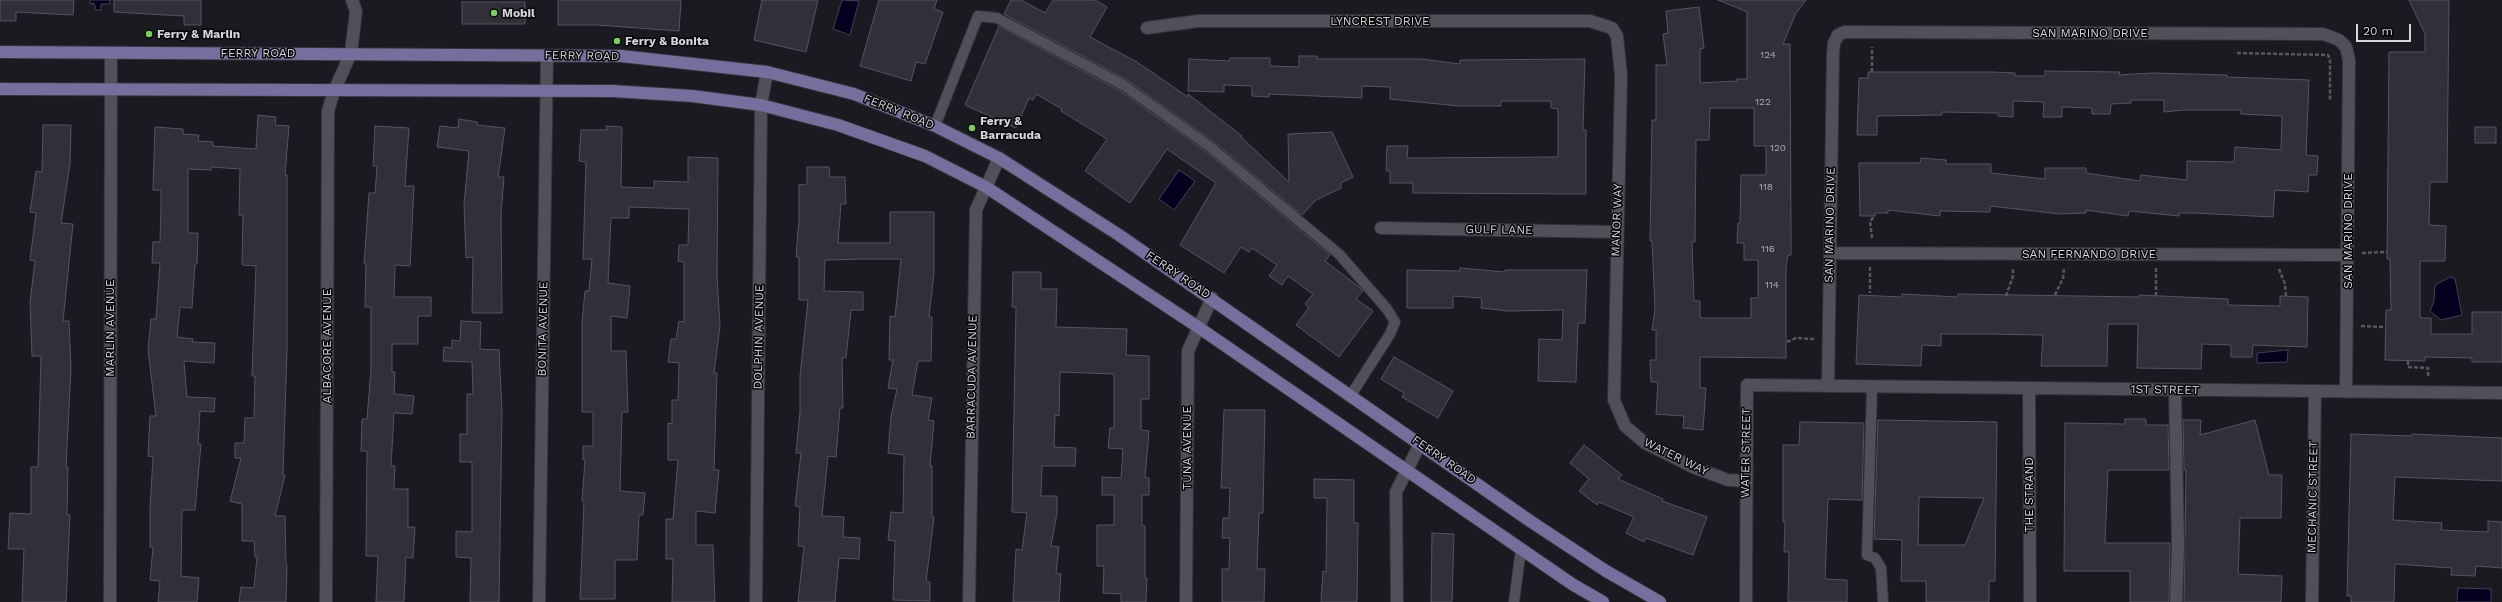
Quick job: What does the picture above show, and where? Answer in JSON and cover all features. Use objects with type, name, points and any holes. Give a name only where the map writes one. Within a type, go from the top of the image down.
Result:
[{"type":"main road","name":"FERRY ROAD","points":[[0,52],[351,53],[622,56],[767,72],[854,94],[935,126],[999,158],[1212,298],[1549,533],[1606,571],[1660,602]]},
{"type":"main road","points":[[0,89],[546,92],[612,91],[684,95],[761,105],[838,125],[911,151],[986,187],[1198,327],[1521,549],[1603,602]]},
{"type":"street","name":"ALBACORE AVENUE","points":[[326,602],[328,111],[334,91],[351,53],[356,11],[352,0]]},
{"type":"street","name":"LYNCREST DRIVE","points":[[1147,28],[1198,21],[1590,21],[1612,28]]},
{"type":"street","name":"MANOR WAY","points":[[1612,28],[1617,36],[1621,76],[1613,388],[1618,413]]},
{"type":"street","name":"SAN MARINO DRIVE","points":[[1828,386],[1834,43],[1838,35],[1844,32],[2330,35],[2339,40],[2346,47],[2349,60],[2346,392]]},
{"type":"street","name":"MARLIN AVENUE","points":[[110,602],[111,53]]},
{"type":"street","name":"BONITA AVENUE","points":[[539,602],[547,56]]},
{"type":"street","name":"DOLPHIN AVENUE","points":[[756,602],[761,105],[767,72]]},
{"type":"street","name":"BARRACUDA AVENUE","points":[[969,602],[976,210],[999,158]]},
{"type":"street","name":"GULF LANE","points":[[1381,228],[1617,232]]},
{"type":"street","name":"SAN FERNANDO DRIVE","points":[[1830,253],[2347,254]]},
{"type":"street","name":"TUNA AVENUE","points":[[1186,602],[1188,351],[1212,298]]},
{"type":"street","name":"WATER STREET","points":[[1746,602],[1747,384],[1828,386]]},
{"type":"street","name":"1ST STREET","points":[[1828,386],[2502,393]]},
{"type":"street","name":"THE STRAND","points":[[2029,388],[2030,602]]},
{"type":"street","points":[[2175,390],[2178,546],[2176,602]]},
{"type":"street","name":"MECHANIC STREET","points":[[2312,602],[2315,391]]},
{"type":"street","name":"WATER WAY","points":[[1618,413],[1625,426],[1645,443],[1693,467],[1728,480],[1746,481]]},
{"type":"street","points":[[1397,602],[1396,492],[1420,444]]},
{"type":"lane","points":[[935,126],[978,16],[997,18],[1123,85],[1209,146],[1339,254],[1387,310],[1395,322],[1390,334],[1351,395]]},
{"type":"lane","points":[[1872,387],[1867,555],[1875,558],[1881,568],[1883,602]]},
{"type":"lane","points":[[1514,602],[1521,549]]},
{"type":"path","points":[[1872,72],[1874,32]]},
{"type":"path","points":[[2237,53],[2328,55],[2330,60],[2330,100]]},
{"type":"path","points":[[1870,293],[1870,221],[1875,216]]},
{"type":"path","points":[[2347,254],[2387,252]]},
{"type":"path","points":[[2006,296],[2013,276],[2015,254]]},
{"type":"path","points":[[2055,295],[2063,278],[2065,254]]},
{"type":"path","points":[[2156,254],[2156,295]]},
{"type":"path","points":[[2280,254],[2279,268],[2285,284],[2286,296]]},
{"type":"path","points":[[2347,326],[2386,327]]},
{"type":"path","points":[[1787,342],[1796,338],[1829,340]]},
{"type":"path","points":[[2408,360],[2408,368],[2428,368],[2427,392]]},
{"type":"shaded area","points":[[90,0],[110,0],[110,4],[101,4],[101,10],[96,10],[94,3],[90,4]]},
{"type":"shaded area","points":[[842,0],[859,1],[850,35],[833,29]]},
{"type":"shaded area","points":[[1179,170],[1195,181],[1174,210],[1159,199]]},
{"type":"shaded area","points":[[2450,277],[2455,279],[2462,315],[2441,320],[2430,311],[2434,301],[2435,285]]},
{"type":"shaded area","points":[[2288,350],[2287,362],[2257,363],[2257,353]]},
{"type":"shaded area","points":[[2458,588],[2491,589],[2491,602],[2457,602]]},
{"type":"building","points":[[0,0],[74,0],[73,15],[16,12],[16,21],[0,21]]},
{"type":"building","points":[[114,0],[201,0],[201,25],[184,25],[184,16],[114,12]]},
{"type":"building","points":[[558,0],[681,0],[679,31],[597,25],[558,25]]},
{"type":"building","points":[[762,0],[818,0],[806,52],[754,40]]},
{"type":"building","points":[[879,0],[937,0],[934,9],[943,12],[925,64],[916,62],[911,81],[860,66]]},
{"type":"building","points":[[1011,0],[1021,0],[1045,13],[1053,0],[1095,0],[1107,7],[1090,37],[1137,62],[1188,97],[1188,94],[1242,136],[1241,137],[1289,182],[1288,134],[1332,132],[1353,177],[1341,183],[1341,188],[1316,200],[1302,215],[1213,141],[1127,80],[1004,14]]},
{"type":"building","points":[[1718,0],[1806,0],[1796,13],[1783,44],[1790,44],[1791,255],[1788,255],[1786,267],[1786,358],[1700,357],[1700,388],[1706,388],[1703,430],[1683,428],[1684,416],[1656,414],[1658,382],[1651,382],[1650,360],[1656,360],[1656,330],[1652,330],[1655,309],[1652,241],[1650,241],[1652,120],[1656,120],[1656,65],[1667,65],[1663,34],[1668,33],[1666,11],[1699,7],[1704,48],[1700,49],[1700,83],[1747,79],[1747,12]],"holes":[[[1710,108],[1754,108],[1754,146],[1766,146],[1766,175],[1741,175],[1740,223],[1738,223],[1737,243],[1744,243],[1744,260],[1758,260],[1758,298],[1751,298],[1751,318],[1700,318],[1700,301],[1694,301],[1692,242],[1695,242],[1696,140],[1709,140]]]},
{"type":"building","points":[[2409,0],[2449,0],[2447,182],[2430,182],[2429,225],[2446,226],[2445,261],[2420,261],[2420,318],[2431,318],[2431,334],[2472,334],[2472,312],[2502,312],[2502,362],[2472,362],[2472,358],[2425,357],[2425,361],[2385,360],[2386,310],[2391,310],[2390,259],[2387,259],[2389,52],[2425,52],[2425,34]]},
{"type":"building","name":"Mobil","points":[[462,2],[525,2],[525,24],[462,24]]},
{"type":"building","points":[[999,26],[1120,91],[1205,151],[1330,255],[1325,261],[1363,291],[1356,299],[1373,311],[1339,357],[1296,325],[1309,307],[1305,304],[1313,294],[1288,276],[1282,285],[1269,276],[1277,265],[1252,248],[1249,252],[1241,247],[1224,273],[1180,245],[1216,183],[1167,149],[1130,203],[1085,171],[1107,139],[1061,111],[1062,109],[1036,94],[1033,100],[1029,98],[1016,128],[965,105]]},
{"type":"building","points":[[1299,56],[1317,56],[1317,59],[1422,59],[1460,64],[1460,60],[1585,59],[1583,130],[1586,130],[1586,194],[1413,193],[1413,183],[1390,183],[1390,171],[1386,171],[1387,146],[1408,146],[1407,158],[1558,157],[1558,109],[1551,108],[1551,101],[1501,101],[1501,106],[1458,106],[1390,99],[1390,87],[1362,86],[1362,98],[1269,94],[1269,97],[1252,96],[1252,86],[1224,85],[1224,92],[1188,91],[1189,59],[1229,61],[1230,58],[1270,58],[1270,66],[1299,67]]},
{"type":"building","points":[[2045,71],[2120,72],[2119,75],[2151,73],[2227,75],[2227,77],[2309,80],[2306,155],[2318,156],[2317,175],[2309,175],[2308,192],[2275,190],[2273,217],[2194,213],[2179,213],[2179,216],[2129,211],[2128,216],[2086,210],[2086,213],[2060,214],[1990,206],[1990,212],[1940,211],[1940,216],[1888,210],[1888,213],[1875,213],[1875,216],[1860,216],[1859,163],[1920,163],[1921,158],[1946,160],[1946,164],[1991,164],[1991,173],[2045,179],[2045,168],[2086,168],[2086,173],[2140,181],[2141,175],[2187,180],[2187,161],[2234,162],[2235,147],[2281,150],[2282,116],[2241,114],[2241,110],[2183,110],[2164,112],[2164,100],[2131,100],[2131,103],[2111,104],[2110,114],[2092,114],[2092,108],[2062,107],[2062,117],[2043,117],[2044,102],[2013,101],[2013,117],[1998,116],[1998,113],[1942,112],[1942,115],[1877,116],[1877,135],[1857,135],[1859,78],[1868,78],[1868,72],[1993,72],[2015,73],[2015,76],[2045,76]]},
{"type":"building","points":[[258,115],[276,117],[275,125],[289,126],[285,175],[287,175],[287,350],[283,475],[285,475],[275,516],[285,516],[287,565],[286,602],[239,602],[241,587],[254,588],[257,557],[255,557],[254,541],[242,541],[242,504],[230,501],[241,458],[235,458],[235,443],[244,443],[245,418],[254,418],[255,376],[252,376],[256,266],[242,265],[243,215],[239,215],[240,169],[211,167],[211,170],[188,169],[188,233],[198,233],[197,264],[195,264],[192,308],[180,307],[177,337],[193,339],[192,342],[215,343],[214,363],[184,361],[187,397],[215,398],[214,412],[200,411],[198,444],[201,444],[195,510],[182,510],[181,576],[199,578],[197,602],[158,602],[160,581],[150,580],[153,547],[150,547],[150,508],[153,457],[148,456],[150,416],[156,416],[148,350],[151,319],[156,319],[160,263],[152,263],[153,242],[160,242],[161,207],[161,190],[153,190],[155,127],[183,129],[183,134],[199,135],[198,141],[213,142],[213,146],[256,149]]},
{"type":"building","points":[[459,119],[477,122],[477,125],[505,128],[498,177],[504,177],[501,214],[502,313],[472,313],[473,257],[466,258],[464,204],[469,151],[437,147],[440,126],[458,128]]},
{"type":"building","points":[[43,125],[71,125],[70,164],[61,223],[73,224],[63,321],[69,321],[71,368],[66,467],[68,467],[67,515],[70,515],[66,602],[22,602],[24,549],[8,549],[10,513],[31,514],[31,467],[38,467],[41,356],[32,356],[30,302],[35,261],[30,260],[36,213],[30,212],[36,171],[42,172]]},
{"type":"building","points":[[375,126],[409,128],[405,186],[414,186],[410,266],[395,265],[394,297],[431,297],[431,316],[418,316],[418,344],[392,344],[392,372],[395,372],[394,394],[414,396],[412,414],[394,413],[391,466],[395,466],[394,489],[408,489],[408,527],[415,527],[413,558],[406,557],[404,602],[376,602],[378,556],[366,556],[367,451],[361,451],[362,419],[367,419],[371,369],[371,307],[365,307],[366,264],[364,264],[369,193],[375,193],[377,166],[373,166]]},
{"type":"building","points":[[606,126],[622,127],[621,187],[654,188],[654,181],[688,182],[688,157],[718,158],[717,277],[720,326],[714,373],[717,373],[714,470],[719,470],[715,513],[696,511],[696,545],[713,545],[715,602],[672,602],[673,559],[666,559],[666,519],[673,519],[678,460],[668,460],[668,423],[672,424],[672,400],[678,400],[679,363],[668,362],[671,339],[676,339],[679,321],[684,322],[684,262],[678,261],[679,245],[688,245],[689,209],[629,207],[629,218],[611,218],[608,283],[630,286],[627,318],[611,316],[611,351],[626,351],[628,412],[622,412],[620,491],[645,493],[643,515],[639,515],[637,560],[615,560],[615,599],[580,599],[584,502],[582,501],[585,460],[583,460],[583,446],[593,446],[593,412],[582,412],[582,322],[585,291],[589,291],[592,259],[583,259],[586,162],[579,161],[581,130],[607,130]]},
{"type":"building","points":[[2475,127],[2496,127],[2496,143],[2475,143]]},
{"type":"building","points":[[807,167],[829,167],[830,177],[845,177],[846,204],[841,204],[838,243],[890,243],[890,212],[934,212],[934,273],[929,317],[932,317],[931,361],[918,361],[912,395],[932,398],[928,420],[934,421],[930,466],[932,466],[932,517],[934,517],[926,582],[930,582],[930,601],[893,600],[895,541],[888,540],[891,512],[903,513],[904,455],[888,453],[891,417],[897,389],[888,388],[893,360],[889,360],[890,316],[895,317],[901,259],[864,259],[825,260],[824,291],[863,292],[863,310],[851,310],[846,358],[842,358],[843,408],[840,408],[836,457],[828,456],[822,516],[844,517],[843,537],[860,538],[859,559],[839,558],[835,602],[798,602],[804,546],[798,546],[800,507],[795,506],[801,453],[796,453],[800,412],[800,376],[808,300],[799,300],[799,257],[796,257],[799,219],[799,185],[807,184]]},
{"type":"building","points":[[1460,268],[1505,272],[1505,270],[1587,270],[1585,323],[1578,323],[1576,382],[1538,381],[1539,339],[1562,340],[1563,310],[1508,311],[1481,308],[1482,298],[1453,296],[1453,308],[1407,308],[1407,270],[1460,271]]},
{"type":"building","points":[[1013,272],[1041,272],[1041,289],[1057,289],[1056,327],[1127,329],[1126,355],[1149,356],[1149,399],[1141,399],[1141,430],[1149,431],[1145,478],[1149,478],[1149,495],[1142,495],[1142,526],[1145,526],[1145,578],[1147,578],[1146,602],[1121,602],[1121,594],[1103,593],[1104,566],[1097,566],[1097,525],[1114,525],[1114,495],[1102,495],[1102,477],[1121,478],[1123,449],[1108,448],[1110,428],[1114,428],[1114,374],[1060,372],[1059,416],[1055,415],[1054,447],[1076,448],[1075,466],[1042,466],[1041,496],[1057,496],[1057,513],[1051,546],[1059,547],[1056,573],[1061,574],[1059,602],[1013,602],[1016,549],[1022,550],[1027,513],[1012,512],[1016,307],[1012,307]]},
{"type":"building","points":[[1902,294],[1957,297],[1958,294],[2139,297],[2139,295],[2228,299],[2228,305],[2280,306],[2280,296],[2308,297],[2307,347],[2253,345],[2252,357],[2231,357],[2231,345],[2202,344],[2201,369],[2137,368],[2138,324],[2108,324],[2107,366],[2041,366],[2043,335],[1989,334],[1941,334],[1941,346],[1922,345],[1921,366],[1856,364],[1859,295],[1902,297]]},
{"type":"building","points":[[461,321],[481,322],[480,349],[499,350],[502,411],[499,602],[470,602],[471,558],[456,557],[456,531],[472,532],[472,462],[460,462],[460,434],[467,434],[467,394],[473,394],[472,362],[443,361],[444,347],[452,348],[452,340],[460,341]]},
{"type":"building","points":[[1394,357],[1453,391],[1438,418],[1402,397],[1404,393],[1381,379]]},
{"type":"building","points":[[1224,410],[1265,410],[1263,513],[1259,513],[1257,569],[1265,569],[1264,602],[1222,602],[1222,569],[1229,569],[1230,538],[1222,538],[1223,518],[1229,518],[1230,488],[1221,488]]},
{"type":"building","points":[[2125,419],[2146,419],[2146,425],[2168,425],[2169,470],[2108,470],[2105,543],[2170,543],[2169,602],[2130,602],[2130,571],[2064,571],[2065,423],[2125,424]]},
{"type":"building","points":[[1878,420],[1997,422],[1995,581],[1989,581],[1989,602],[1926,602],[1926,581],[1901,581],[1902,540],[1874,539]],"holes":[[[1919,497],[1984,498],[1965,545],[1918,545]]]},
{"type":"building","points":[[2183,420],[2201,420],[2200,435],[2255,420],[2269,475],[2282,475],[2281,518],[2240,518],[2238,574],[2282,576],[2281,602],[2184,602],[2186,470],[2184,470]]},
{"type":"building","points":[[1800,422],[1864,423],[1862,500],[1828,499],[1825,579],[1847,580],[1847,602],[1788,602],[1789,552],[1784,552],[1785,522],[1783,522],[1783,445],[1799,445]]},
{"type":"building","points":[[2351,434],[2412,436],[2412,434],[2502,438],[2502,481],[2395,477],[2393,520],[2442,523],[2441,530],[2488,532],[2488,521],[2502,522],[2502,568],[2476,566],[2475,576],[2451,575],[2452,568],[2395,564],[2394,602],[2351,602],[2351,596],[2347,596]]},
{"type":"building","points":[[1584,445],[1622,475],[1618,479],[1663,499],[1662,501],[1707,517],[1693,555],[1646,538],[1644,542],[1626,533],[1634,517],[1599,502],[1597,505],[1579,491],[1589,479],[1570,463]]},
{"type":"building","points":[[1314,479],[1354,480],[1354,523],[1358,523],[1357,602],[1321,602],[1323,571],[1326,572],[1327,498],[1314,498]]},
{"type":"building","points":[[1432,533],[1454,534],[1452,602],[1431,602]]},
{"type":"place","name":"Mobil","points":[[494,13]]},
{"type":"place","name":"Ferry & Marlin","points":[[149,34]]},
{"type":"place","name":"Ferry & Bonita","points":[[617,41]]},
{"type":"place","name":"Ferry & Barracuda","points":[[972,128]]}]
